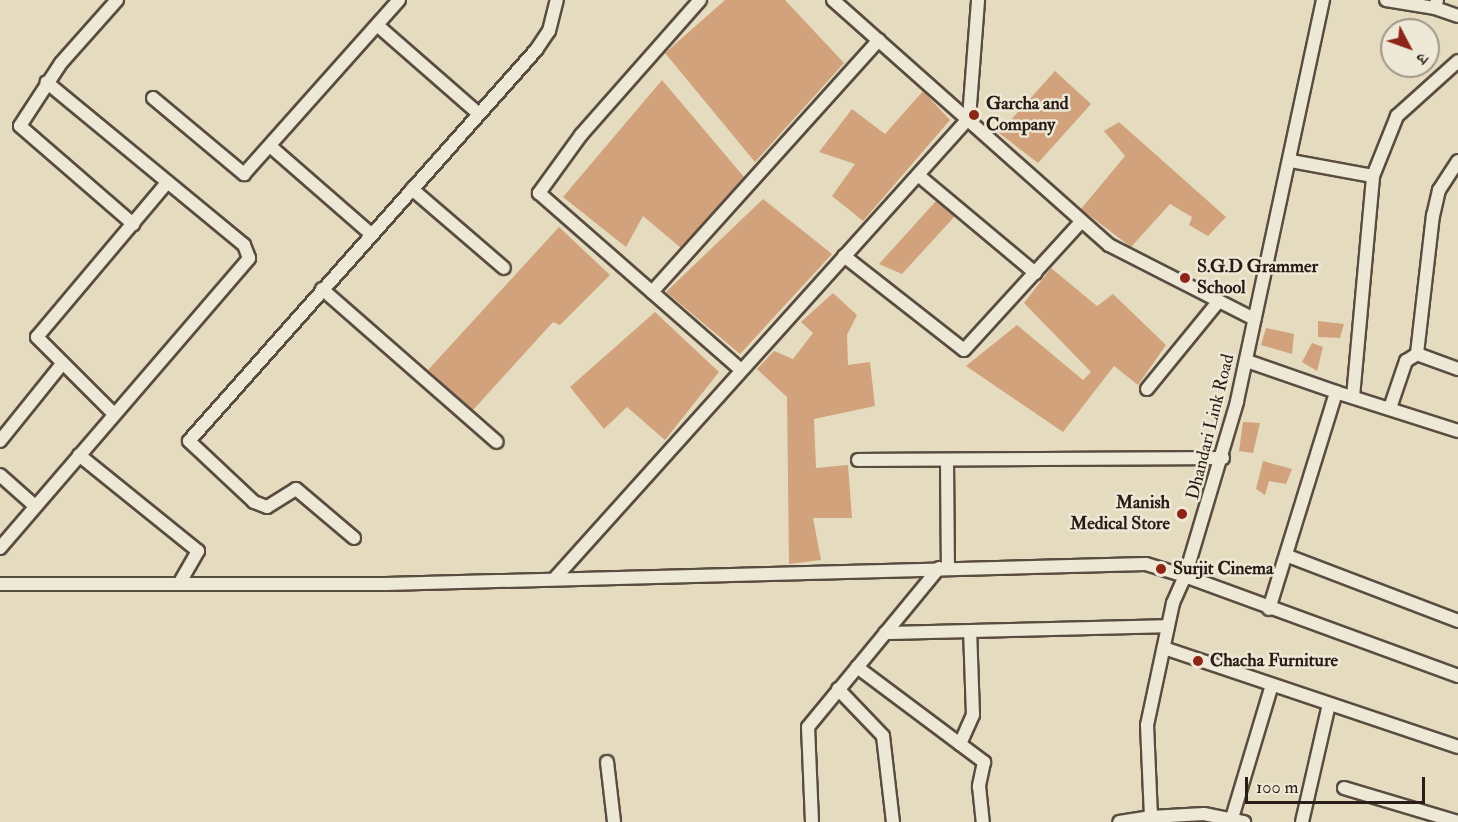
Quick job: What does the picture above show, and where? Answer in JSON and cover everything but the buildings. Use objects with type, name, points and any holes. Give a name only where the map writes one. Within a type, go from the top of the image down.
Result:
[{"type":"street","points":[[117,0],[46,82],[21,121],[22,132],[133,224]]},
{"type":"street","points":[[153,98],[240,175],[270,146],[399,0]]},
{"type":"street","points":[[354,538],[296,489],[261,506],[189,441],[479,114],[549,31],[556,0]]},
{"type":"street","points":[[700,0],[539,188],[741,370]]},
{"type":"street","points":[[833,0],[969,118],[1081,222],[1124,256],[1254,319]]},
{"type":"street","points":[[556,577],[969,118],[978,0]]},
{"type":"street","name":"Dhandari Link Road","points":[[1151,817],[1147,725],[1168,626],[1223,458],[1247,361],[1254,319],[1291,161],[1323,0]]},
{"type":"street","points":[[1386,0],[1436,4],[1458,16]]},
{"type":"street","points":[[377,25],[479,114]]},
{"type":"street","points":[[652,292],[879,40]]},
{"type":"street","points":[[1353,397],[1373,176],[1397,116],[1458,61]]},
{"type":"street","points":[[0,548],[249,258],[244,246],[200,208],[165,185],[46,82]]},
{"type":"street","points":[[270,146],[371,234]]},
{"type":"street","points":[[1417,354],[1433,215],[1439,190],[1458,160]]},
{"type":"street","points":[[1291,161],[1373,176]]},
{"type":"street","points":[[918,175],[1035,273]]},
{"type":"street","points":[[114,414],[61,364],[37,337],[165,185]]},
{"type":"street","points":[[412,189],[504,268]]},
{"type":"street","points":[[844,256],[959,350],[968,348],[1081,222]]},
{"type":"street","points":[[322,289],[497,442]]},
{"type":"street","points":[[1147,389],[1218,302]]},
{"type":"street","points":[[1417,354],[1458,369]]},
{"type":"street","points":[[1390,408],[1406,361],[1417,354]]},
{"type":"street","points":[[1247,361],[1458,431]]},
{"type":"street","points":[[0,441],[61,364]]},
{"type":"street","points":[[1269,609],[1288,556],[1336,392]]},
{"type":"street","points":[[79,456],[198,551],[181,580]]},
{"type":"street","points":[[858,460],[1223,458]]},
{"type":"street","points":[[812,822],[805,737],[838,689],[944,568],[947,461]]},
{"type":"street","points":[[0,474],[35,506]]},
{"type":"street","points":[[1288,556],[1458,621]]},
{"type":"street","points":[[0,584],[181,580],[386,584],[556,577],[1146,564],[1185,576],[1269,609],[1458,676]]},
{"type":"street","points":[[885,633],[1168,626]]},
{"type":"street","points":[[960,744],[973,715],[970,631]]},
{"type":"street","points":[[1164,648],[1458,747]]},
{"type":"street","points":[[857,667],[985,765],[979,786],[983,822]]},
{"type":"street","points":[[1119,822],[1151,817],[1238,820],[1272,685]]},
{"type":"street","points":[[838,689],[883,736],[893,822]]},
{"type":"street","points":[[1302,822],[1329,704]]},
{"type":"street","points":[[607,762],[614,822]]},
{"type":"street","points":[[1344,788],[1458,822]]},
{"type":"place","name":"Garcha and Company","points":[[974,115]]},
{"type":"place","name":"S.G.D Grammer School","points":[[1185,278]]},
{"type":"place","name":"Manish Medical Store","points":[[1182,514]]},
{"type":"place","name":"Surjit Cinema","points":[[1161,569]]},
{"type":"place","name":"Chacha Furniture","points":[[1198,661]]}]
